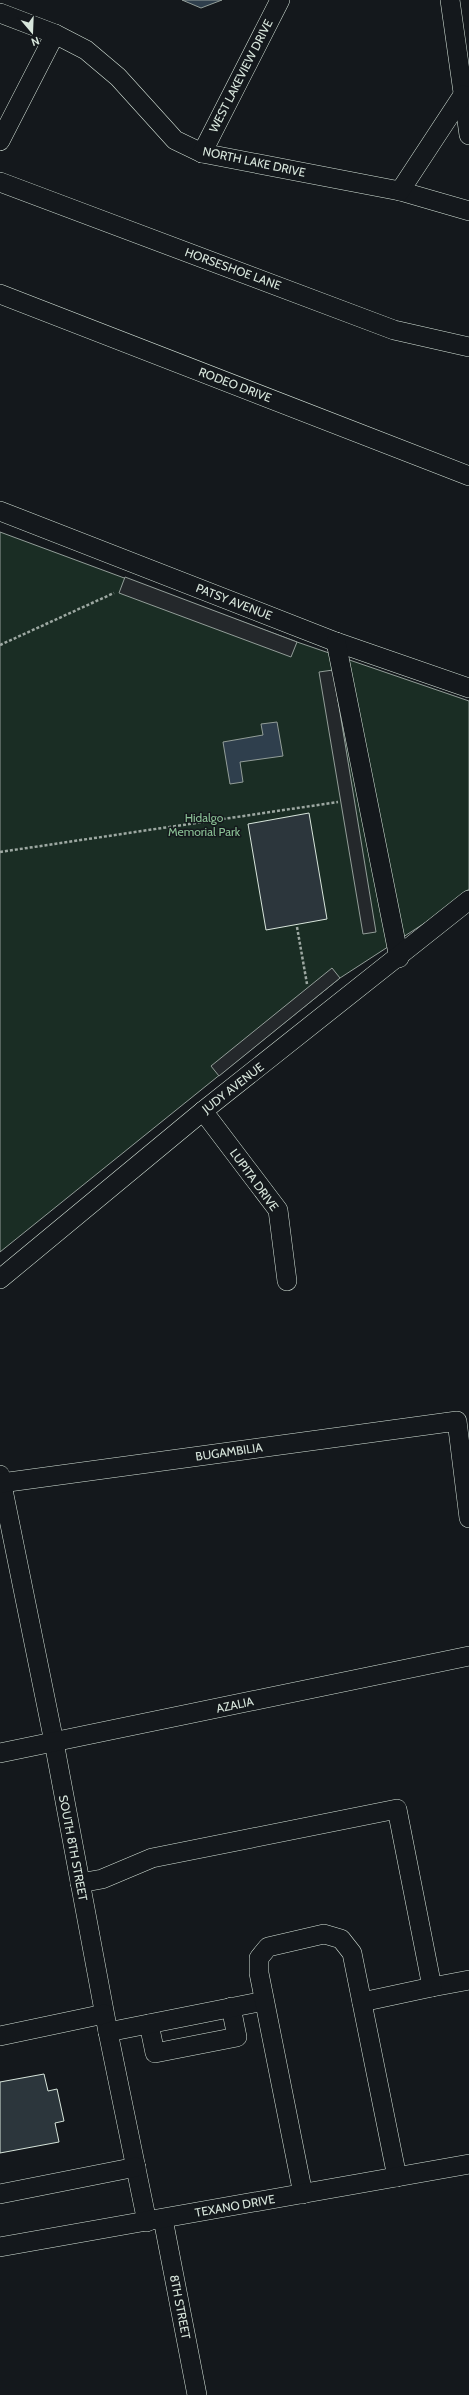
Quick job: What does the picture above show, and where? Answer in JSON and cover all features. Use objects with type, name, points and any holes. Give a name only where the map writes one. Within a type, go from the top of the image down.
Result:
[{"type":"street","name":"WEST LAKEVIEW DRIVE","points":[[202,152],[280,0]]},
{"type":"street","points":[[450,0],[469,135]]},
{"type":"street","points":[[0,13],[55,34],[6,119],[0,141]]},
{"type":"street","name":"NORTH LAKE DRIVE","points":[[55,34],[86,50],[118,77],[175,140],[202,152],[400,191],[469,211]]},
{"type":"street","points":[[400,191],[463,95]]},
{"type":"street","name":"HORSESHOE LANE","points":[[0,182],[394,330],[469,347]]},
{"type":"street","name":"RODEO DRIVE","points":[[0,294],[469,476]]},
{"type":"street","name":"PATSY AVENUE","points":[[0,511],[336,642],[469,688]]},
{"type":"street","points":[[336,642],[399,958]]},
{"type":"street","name":"JUDY AVENUE","points":[[0,1279],[203,1111],[399,958],[469,900]]},
{"type":"street","name":"LUPITA DRIVE","points":[[203,1111],[278,1210],[287,1281]]},
{"type":"street","name":"BUGAMBILIA","points":[[1,1479],[457,1421],[469,1518]]},
{"type":"street","name":"SOUTH 8TH STREET","points":[[1,1479],[54,1742],[106,2023],[136,2167],[155,2221]]},
{"type":"street","name":"AZALIA","points":[[0,1753],[469,1656]]},
{"type":"street","points":[[80,1883],[102,1879],[152,1858],[397,1809],[432,1988]]},
{"type":"street","points":[[303,2194],[264,2001],[259,1973],[259,1958],[268,1947],[324,1934],[341,1939],[352,1953],[397,2177]]},
{"type":"street","points":[[362,2002],[469,1980]]},
{"type":"street","points":[[0,2036],[106,2023],[150,2024],[264,2001]]},
{"type":"street","points":[[150,2024],[155,2053],[237,2037],[231,2007]]},
{"type":"street","name":"TEXANO DRIVE","points":[[0,2247],[155,2221],[469,2164]]},
{"type":"street","points":[[0,2194],[136,2167]]},
{"type":"street","name":"8TH STREET","points":[[155,2221],[197,2395]]},
{"type":"path","points":[[0,645],[114,593]]},
{"type":"path","points":[[0,852],[338,802]]},
{"type":"path","points":[[297,926],[307,984]]},
{"type":"green space","name":"Hidalgo Memorial Park","points":[[0,532],[297,642],[469,701],[469,889],[434,917],[340,978],[0,1252]]},
{"type":"shaded area","points":[[125,577],[297,642],[291,657],[119,593]]},
{"type":"shaded area","points":[[333,670],[376,932],[363,934],[319,672]]},
{"type":"shaded area","points":[[332,968],[340,978],[219,1076],[211,1066]]},
{"type":"water","points":[[182,0],[222,0],[201,8]]},
{"type":"water","points":[[277,722],[283,756],[240,762],[243,782],[230,784],[223,742],[263,735],[261,724]]},
{"type":"building","points":[[309,813],[327,919],[266,930],[248,824]]},
{"type":"building","points":[[44,2074],[48,2091],[57,2089],[64,2121],[55,2123],[59,2142],[0,2153],[0,2082]]}]
